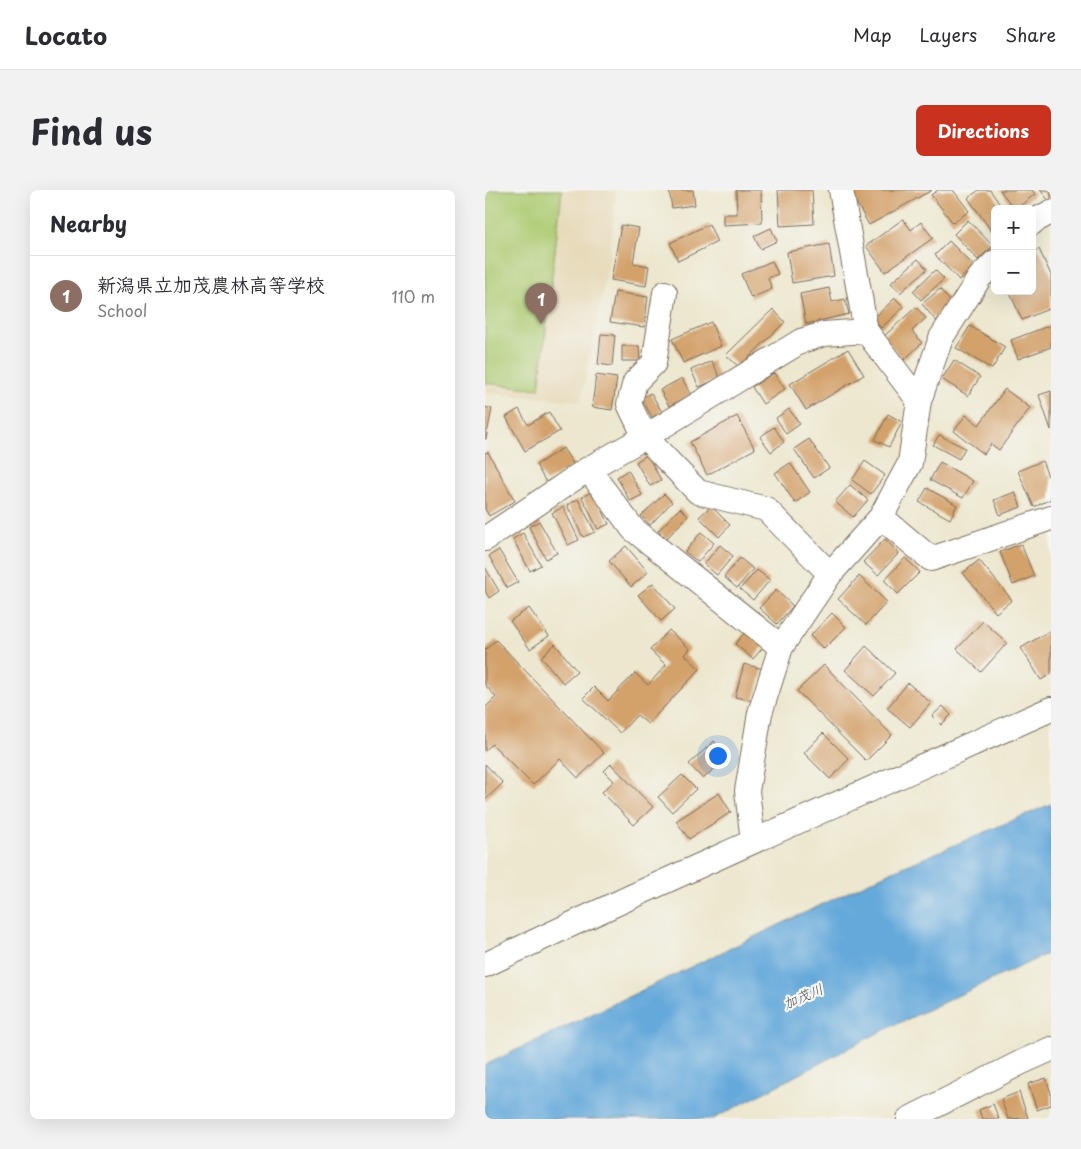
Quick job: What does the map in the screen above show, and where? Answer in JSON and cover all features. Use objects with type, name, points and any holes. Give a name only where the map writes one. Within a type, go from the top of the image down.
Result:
[{"type":"street","points":[[841,190],[866,331],[919,401]]},
{"type":"street","points":[[1036,220],[1051,212]]},
{"type":"street","points":[[753,841],[747,792],[760,713],[781,646],[830,574],[881,517],[910,463],[919,401],[941,338],[979,277],[991,266]]},
{"type":"street","points":[[665,292],[654,363],[635,382],[629,404],[645,437],[698,492],[766,508],[830,574]]},
{"type":"street","points":[[485,539],[588,468],[645,437],[801,340],[823,334],[866,331]]},
{"type":"street","points":[[588,468],[633,529],[781,646]]},
{"type":"street","points":[[881,517],[931,559],[1051,518]]},
{"type":"street","points":[[485,965],[572,923],[753,841],[1051,709]]},
{"type":"street","points":[[909,1119],[1051,1049]]},
{"type":"shaded area","points":[[485,190],[616,190],[610,256],[581,401],[485,393]]},
{"type":"green space","points":[[485,190],[562,190],[539,389],[485,383]]},
{"type":"water","name":"加茂川","points":[[1051,804],[1051,952],[878,1033],[713,1119],[485,1119],[485,1065],[884,875]]},
{"type":"building","points":[[669,190],[693,190],[695,205],[672,208]]},
{"type":"building","points":[[736,190],[761,190],[762,223],[723,225],[723,214],[737,214]]},
{"type":"building","points":[[778,190],[812,190],[814,224],[780,226]]},
{"type":"building","points":[[856,190],[932,190],[869,225],[851,193]]},
{"type":"building","points":[[938,190],[953,190],[969,211],[953,223],[931,195]]},
{"type":"building","points":[[979,190],[990,190],[1000,205],[991,205],[991,230],[968,198]]},
{"type":"building","points":[[1000,190],[1032,190],[1035,194],[1021,205],[1011,205]]},
{"type":"building","points":[[1040,190],[1051,190],[1051,203]]},
{"type":"building","points":[[903,219],[911,230],[921,222],[933,238],[885,272],[866,246]]},
{"type":"building","points":[[968,220],[991,244],[991,248],[978,260],[954,234]]},
{"type":"building","points":[[709,224],[717,242],[678,261],[670,243]]},
{"type":"building","points":[[621,225],[639,228],[633,263],[649,266],[646,286],[611,280]]},
{"type":"building","points":[[771,228],[777,241],[760,249],[754,236]]},
{"type":"building","points":[[949,241],[974,266],[959,280],[935,255]]},
{"type":"building","points":[[829,244],[834,276],[792,283],[787,252]]},
{"type":"building","points":[[1039,249],[1051,275],[1051,308],[1022,320],[1011,295],[1036,295],[1036,250]]},
{"type":"building","points":[[918,259],[927,269],[900,293],[891,283]]},
{"type":"building","points":[[772,261],[778,274],[768,278],[772,289],[751,298],[741,274]]},
{"type":"building","points":[[935,270],[944,279],[921,300],[913,291]]},
{"type":"building","points":[[829,288],[832,302],[845,299],[849,314],[806,324],[800,294]]},
{"type":"building","points":[[940,289],[954,306],[936,321],[922,304]]},
{"type":"building","points":[[615,292],[648,297],[644,327],[610,322]]},
{"type":"building","points":[[895,298],[904,307],[881,328],[873,319]]},
{"type":"building","points":[[916,307],[926,318],[912,331],[922,343],[904,360],[883,337]]},
{"type":"building","points":[[773,309],[785,322],[739,367],[726,355]]},
{"type":"building","points":[[711,322],[721,346],[683,363],[672,339]]},
{"type":"building","points":[[1051,325],[1051,347],[1018,359],[1011,340]]},
{"type":"building","points":[[970,326],[1005,347],[992,369],[956,348]]},
{"type":"building","points":[[601,334],[615,335],[612,366],[598,364]]},
{"type":"building","points":[[622,346],[639,346],[640,361],[622,361]]},
{"type":"building","points":[[848,349],[864,375],[806,410],[790,384]]},
{"type":"building","points":[[954,360],[980,377],[968,396],[942,379]]},
{"type":"building","points":[[712,361],[720,378],[699,387],[691,370]]},
{"type":"building","points":[[774,373],[785,389],[763,404],[752,387]]},
{"type":"building","points":[[596,375],[617,378],[612,410],[592,407]]},
{"type":"building","points":[[682,378],[691,395],[669,406],[660,390]]},
{"type":"building","points":[[1005,389],[1030,408],[999,450],[991,444],[984,454],[954,431],[966,415],[979,425]]},
{"type":"building","points":[[1051,391],[1051,430],[1039,395]]},
{"type":"building","points":[[651,393],[662,412],[652,417],[641,398]]},
{"type":"building","points":[[485,407],[492,409],[486,439],[485,439]]},
{"type":"building","points":[[519,409],[528,425],[549,412],[560,431],[525,451],[506,417]]},
{"type":"building","points":[[789,409],[800,424],[786,434],[776,418]]},
{"type":"building","points":[[888,414],[902,422],[889,447],[875,440]]},
{"type":"building","points":[[737,416],[755,449],[707,475],[690,442]]},
{"type":"building","points":[[774,427],[784,442],[771,452],[760,437]]},
{"type":"building","points":[[939,435],[965,448],[959,459],[933,445]]},
{"type":"building","points":[[809,439],[829,468],[814,478],[794,449]]},
{"type":"building","points":[[563,448],[574,465],[546,482],[536,465]]},
{"type":"building","points":[[488,452],[515,501],[489,516],[485,509],[485,453]]},
{"type":"building","points":[[647,455],[661,480],[650,486],[636,462]]},
{"type":"building","points":[[865,461],[885,475],[871,494],[852,480]]},
{"type":"building","points":[[1042,461],[1048,476],[1051,475],[1051,499],[1034,507],[1018,471]]},
{"type":"building","points":[[940,462],[973,481],[963,498],[930,480]]},
{"type":"building","points":[[790,463],[810,492],[795,503],[775,473]]},
{"type":"building","points":[[628,470],[642,495],[630,501],[617,477]]},
{"type":"building","points":[[850,485],[868,500],[853,517],[835,502]]},
{"type":"building","points":[[927,488],[957,505],[950,519],[919,502]]},
{"type":"building","points":[[593,491],[609,524],[598,529],[582,497]]},
{"type":"building","points":[[1015,492],[1021,507],[1000,515],[994,500]]},
{"type":"building","points":[[664,494],[672,502],[650,525],[641,516]]},
{"type":"building","points":[[578,499],[595,532],[583,537],[567,505]]},
{"type":"building","points":[[711,506],[730,525],[719,537],[699,517]]},
{"type":"building","points":[[563,507],[579,540],[568,545],[552,513]]},
{"type":"building","points":[[680,508],[688,516],[666,539],[658,531]]},
{"type":"building","points":[[539,521],[557,553],[546,559],[529,527]]},
{"type":"building","points":[[701,532],[714,543],[698,562],[685,552]]},
{"type":"building","points":[[523,533],[541,565],[530,571],[513,539]]},
{"type":"building","points":[[885,539],[899,553],[878,575],[863,562]]},
{"type":"building","points":[[1021,544],[1034,576],[1013,585],[1000,552]]},
{"type":"building","points":[[720,545],[733,556],[717,575],[704,564]]},
{"type":"building","points":[[626,546],[648,572],[631,587],[609,561]]},
{"type":"building","points":[[499,550],[518,582],[507,588],[489,556]]},
{"type":"building","points":[[740,558],[753,569],[737,588],[724,577]]},
{"type":"building","points":[[905,558],[920,572],[898,594],[884,580]]},
{"type":"building","points":[[979,560],[1012,600],[996,613],[963,573]]},
{"type":"building","points":[[485,567],[499,591],[489,598],[485,591]]},
{"type":"building","points":[[757,570],[770,580],[753,600],[740,589]]},
{"type":"building","points":[[859,576],[887,602],[866,625],[838,599]]},
{"type":"building","points":[[653,583],[675,609],[661,621],[638,595]]},
{"type":"building","points":[[776,590],[793,606],[777,624],[759,608]]},
{"type":"building","points":[[529,608],[549,636],[530,649],[510,621]]},
{"type":"building","points":[[832,613],[846,627],[824,649],[810,636]]},
{"type":"building","points":[[983,621],[1007,643],[981,672],[957,649]]},
{"type":"building","points":[[669,630],[690,649],[685,655],[700,669],[648,724],[637,715],[620,733],[583,698],[594,687],[608,701],[635,673],[648,685],[666,665],[650,650]]},
{"type":"building","points":[[747,630],[765,645],[753,659],[735,644]]},
{"type":"building","points":[[1051,630],[1051,674],[1041,680],[1021,648]]},
{"type":"building","points":[[496,640],[604,753],[578,778],[560,759],[533,785],[492,744],[485,751],[485,708],[496,697],[485,685],[485,650]]},
{"type":"building","points":[[555,644],[577,671],[563,683],[541,657]]},
{"type":"building","points":[[866,646],[895,673],[874,696],[845,670]]},
{"type":"building","points":[[744,664],[763,669],[754,701],[735,697]]},
{"type":"building","points":[[824,665],[892,735],[866,761],[797,691]]},
{"type":"building","points":[[908,683],[931,703],[910,727],[887,708]]},
{"type":"building","points":[[943,706],[951,715],[941,725],[932,716]]},
{"type":"building","points":[[823,733],[849,759],[830,779],[804,753]]},
{"type":"building","points":[[714,741],[727,756],[703,779],[689,764]]},
{"type":"building","points":[[485,764],[503,783],[485,800]]},
{"type":"building","points":[[611,764],[653,807],[634,825],[602,792],[614,781],[604,771]]},
{"type":"building","points":[[682,775],[696,789],[672,812],[658,797]]},
{"type":"building","points":[[719,793],[731,812],[689,839],[676,821]]},
{"type":"building","points":[[1046,1078],[1051,1093],[1051,1105],[1037,1110],[1028,1084]]},
{"type":"building","points":[[1019,1092],[1028,1118],[1008,1119],[1001,1099]]},
{"type":"building","points":[[993,1104],[999,1119],[982,1119],[979,1110]]},
{"type":"place","name":"新潟県立加茂農林高等学校","points":[[541,324]]}]
